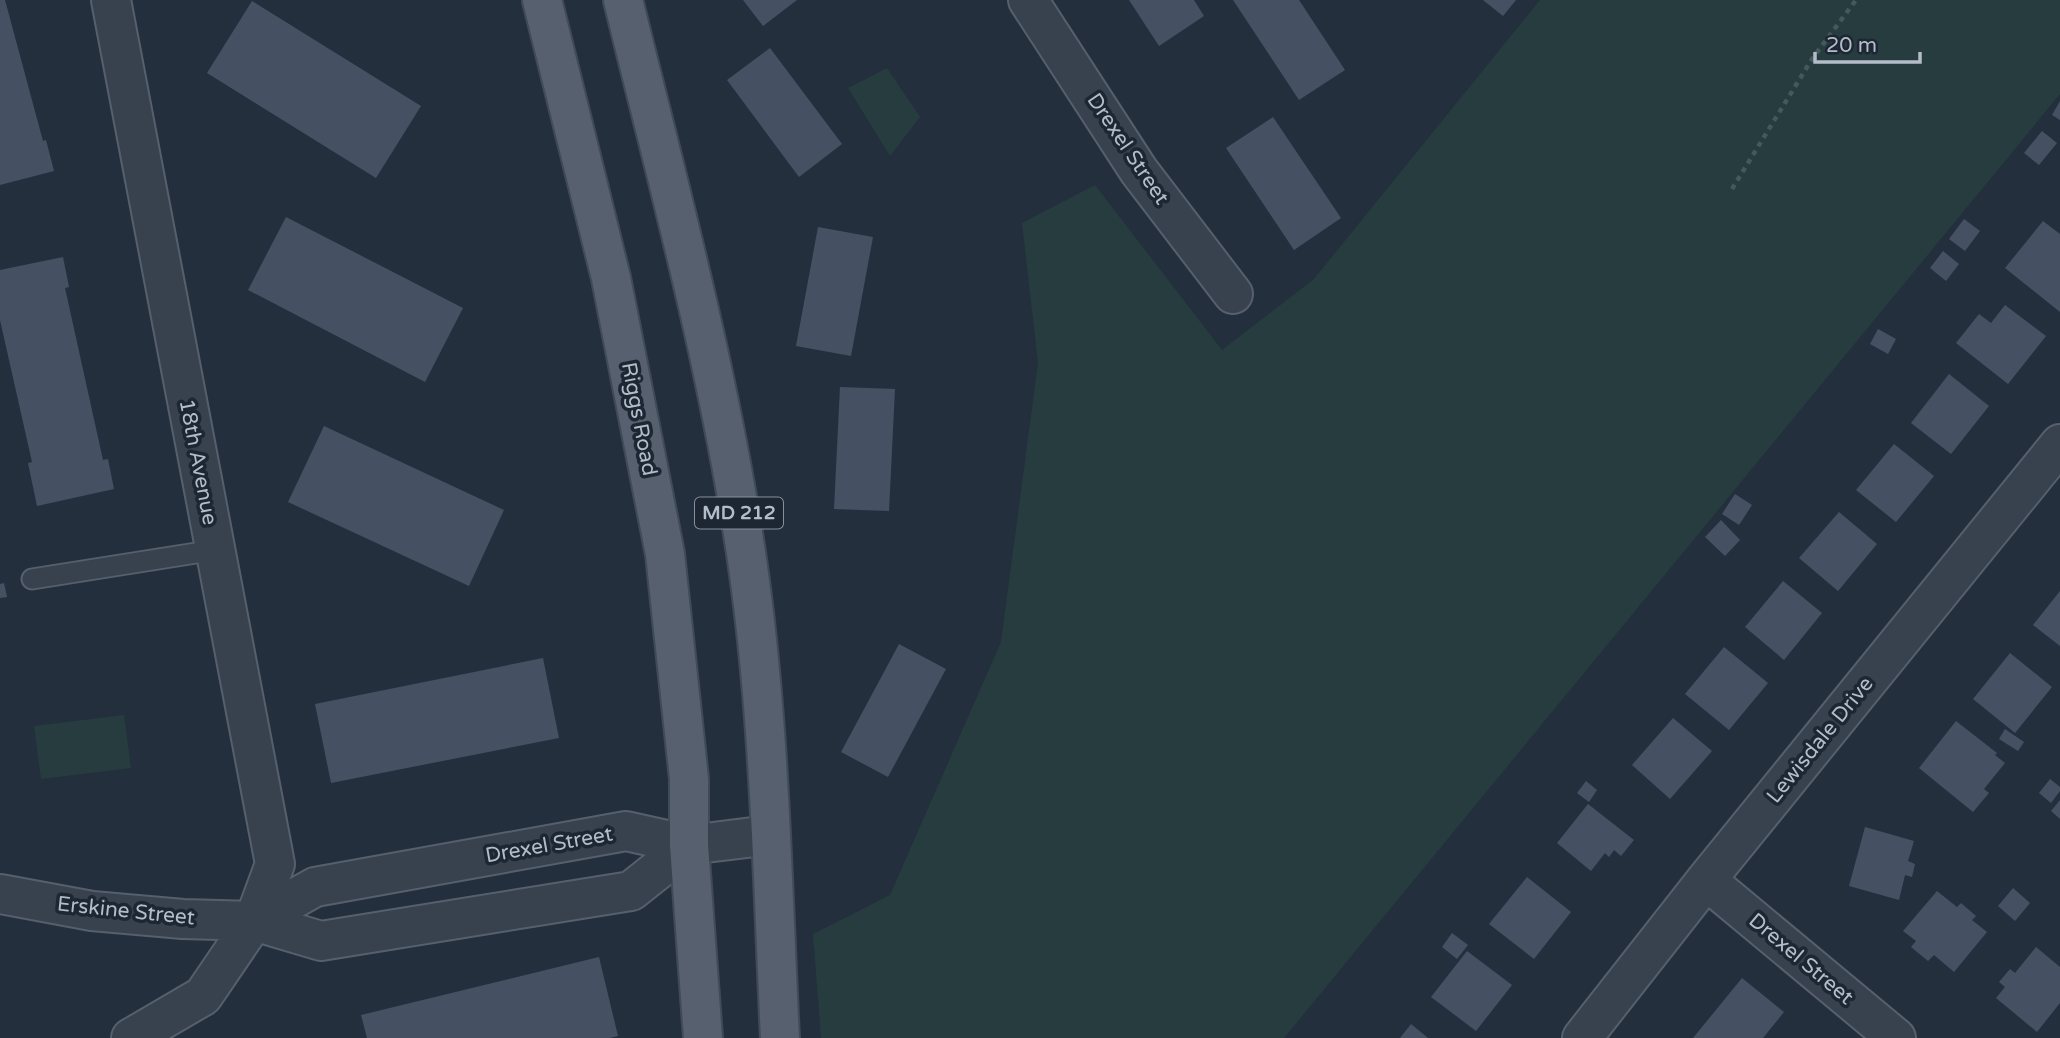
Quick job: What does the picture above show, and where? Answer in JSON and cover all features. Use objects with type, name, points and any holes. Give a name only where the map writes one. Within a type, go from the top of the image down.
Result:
[{"type":"main road","name":"Riggs Road","points":[[542,0],[611,278],[666,554],[689,779],[689,845],[704,1038]]},
{"type":"main road","name":"MD 212","points":[[623,0],[692,274],[746,554],[769,768],[779,1038]]},
{"type":"street","name":"18th Avenue","points":[[111,0],[275,864],[254,921]]},
{"type":"street","name":"Drexel Street","points":[[1028,0],[1139,171],[1233,294]]},
{"type":"street","name":"Lewisdale Drive","points":[[1582,1038],[1706,880],[2060,444]]},
{"type":"street","name":"Drexel Street","points":[[131,1038],[203,996],[254,921],[315,887],[626,831],[689,845]]},
{"type":"street","points":[[254,921],[321,941],[631,891],[689,845],[770,835]]},
{"type":"street","name":"Drexel Street","points":[[1706,880],[1896,1038]]},
{"type":"street","name":"Erskine Street","points":[[0,894],[92,911],[183,919],[254,921]]},
{"type":"lane","points":[[32,579],[215,550]]},
{"type":"path","points":[[1732,189],[1812,59],[1856,0]]},
{"type":"green space","points":[[1540,0],[2060,0],[2060,94],[1284,1038],[821,1038],[813,934],[890,895],[1001,642],[1038,363],[1022,223],[1095,185],[1222,350],[1314,279]]},
{"type":"green space","points":[[887,68],[920,117],[890,156],[848,88]]},
{"type":"green space","points":[[124,715],[131,768],[41,779],[34,726]]},
{"type":"building","points":[[0,0],[5,0],[43,141],[46,140],[54,171],[0,185]]},
{"type":"building","points":[[743,0],[797,0],[763,26]]},
{"type":"building","points":[[1129,0],[1194,0],[1204,16],[1159,46]]},
{"type":"building","points":[[1233,0],[1299,0],[1345,70],[1299,100]]},
{"type":"building","points":[[1483,0],[1516,0],[1503,16]]},
{"type":"building","points":[[252,1],[421,106],[376,178],[207,73]]},
{"type":"building","points":[[770,48],[842,144],[799,177],[727,80]]},
{"type":"building","points":[[2060,101],[2060,120],[2052,115]]},
{"type":"building","points":[[1273,117],[1341,218],[1294,250],[1226,148]]},
{"type":"building","points":[[2042,131],[2057,143],[2039,165],[2024,153]]},
{"type":"building","points":[[286,217],[463,308],[425,382],[248,290]]},
{"type":"building","points":[[1964,219],[1980,231],[1965,251],[1949,239]]},
{"type":"building","points":[[2043,221],[2060,234],[2060,312],[2005,268]]},
{"type":"building","points":[[818,227],[873,237],[851,356],[796,346]]},
{"type":"building","points":[[1943,251],[1959,264],[1946,281],[1930,268]]},
{"type":"building","points":[[63,257],[69,287],[65,288],[103,460],[108,459],[114,489],[37,506],[28,463],[32,462],[0,320],[0,270]]},
{"type":"building","points":[[2005,305],[2046,336],[2008,384],[1956,343],[1979,314],[1991,323]]},
{"type":"building","points":[[1878,329],[1896,339],[1888,354],[1870,344]]},
{"type":"building","points":[[1949,374],[1989,406],[1951,454],[1911,423]]},
{"type":"building","points":[[840,387],[895,389],[889,511],[834,509]]},
{"type":"building","points":[[324,426],[504,510],[469,586],[288,502]]},
{"type":"building","points":[[1894,444],[1934,476],[1896,522],[1856,490]]},
{"type":"building","points":[[1735,494],[1752,505],[1739,525],[1722,514]]},
{"type":"building","points":[[1839,512],[1877,544],[1838,591],[1799,558]]},
{"type":"building","points":[[1721,520],[1740,540],[1725,556],[1705,537]]},
{"type":"building","points":[[1783,581],[1822,613],[1784,660],[1745,627]]},
{"type":"building","points":[[4,583],[7,597],[0,598],[0,584]]},
{"type":"building","points":[[2060,591],[2060,646],[2033,625]]},
{"type":"building","points":[[899,644],[946,669],[888,777],[841,752]]},
{"type":"building","points":[[1724,647],[1768,683],[1729,730],[1685,694]]},
{"type":"building","points":[[2010,653],[2052,687],[2015,733],[1973,699]]},
{"type":"building","points":[[543,658],[559,738],[331,783],[315,704]]},
{"type":"building","points":[[1673,718],[1712,751],[1670,799],[1632,765]]},
{"type":"building","points":[[1956,721],[1997,753],[1995,755],[2005,763],[1984,789],[1989,793],[1973,812],[1919,768]]},
{"type":"building","points":[[2005,729],[2024,742],[2018,751],[1999,739]]},
{"type":"building","points":[[2050,779],[2060,787],[2051,803],[2039,793]]},
{"type":"building","points":[[1586,781],[1597,790],[1589,802],[1577,793]]},
{"type":"building","points":[[2060,800],[2060,819],[2051,811]]},
{"type":"building","points":[[1588,804],[1634,840],[1621,856],[1614,850],[1609,857],[1605,853],[1591,871],[1557,843]]},
{"type":"building","points":[[1865,827],[1914,841],[1908,861],[1915,864],[1912,877],[1905,875],[1899,900],[1849,886]]},
{"type":"building","points":[[1527,877],[1571,912],[1534,959],[1489,924]]},
{"type":"building","points":[[2013,888],[2030,903],[2015,921],[1998,906]]},
{"type":"building","points":[[1937,891],[1957,907],[1961,903],[1976,916],[1972,920],[1987,932],[1954,972],[1934,955],[1928,961],[1911,947],[1916,941],[1903,931]]},
{"type":"building","points":[[1452,933],[1468,945],[1457,959],[1442,947]]},
{"type":"building","points":[[2036,947],[2060,967],[2060,1003],[2037,1032],[1996,998],[2005,987],[1999,982],[2010,969],[2015,973]]},
{"type":"building","points":[[1467,951],[1512,985],[1476,1031],[1431,997]]},
{"type":"building","points":[[599,957],[618,1036],[367,1038],[361,1015]]},
{"type":"building","points":[[1742,978],[1784,1012],[1763,1038],[1693,1038]]},
{"type":"building","points":[[1411,1024],[1428,1038],[1400,1038]]}]
